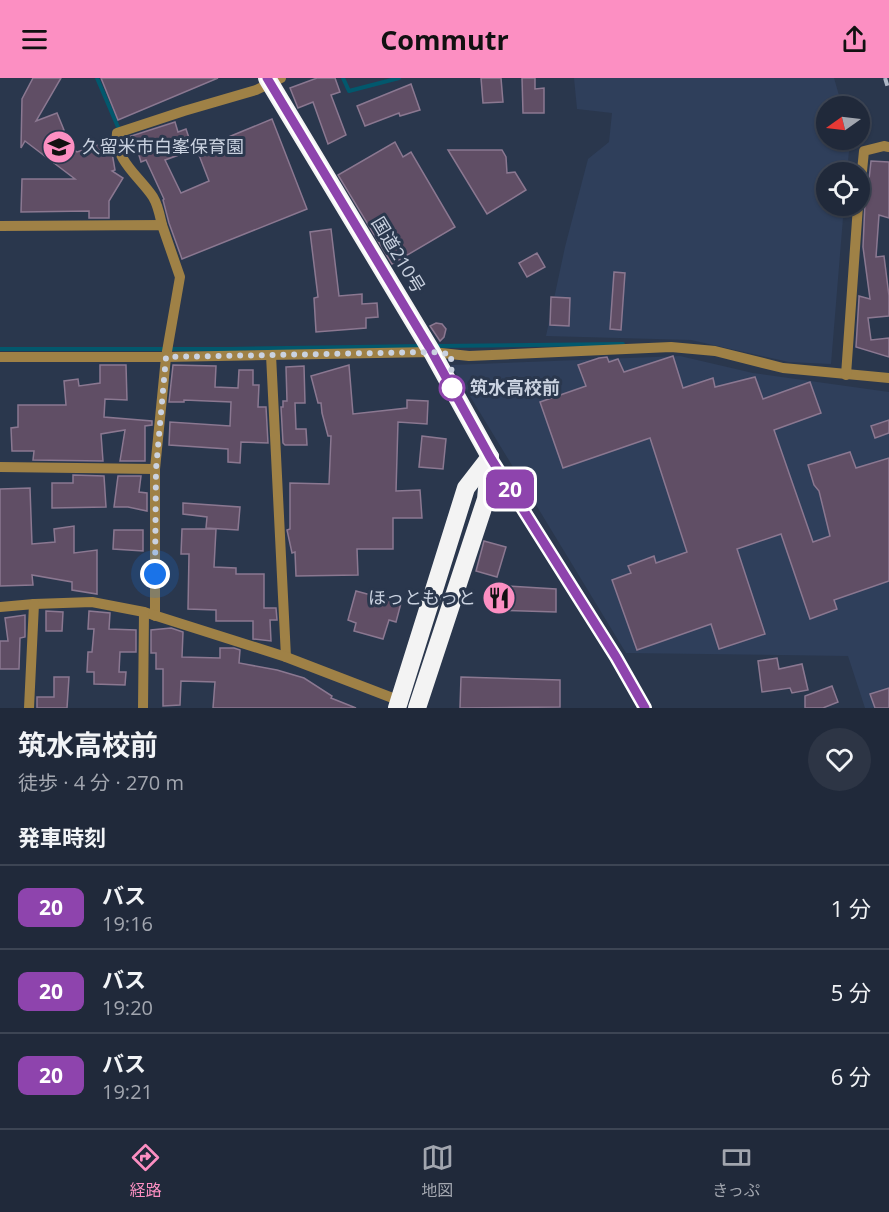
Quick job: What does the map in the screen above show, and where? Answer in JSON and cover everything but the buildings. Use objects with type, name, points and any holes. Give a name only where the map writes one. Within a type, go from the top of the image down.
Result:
[{"type":"highway","name":"国道210号","points":[[273,80],[432,352],[490,457]]},
{"type":"highway","points":[[408,706],[486,499],[490,457]]},
{"type":"street","points":[[143,708],[156,469],[166,357],[180,277],[154,198],[132,173],[116,142],[117,133],[256,90],[273,80]]},
{"type":"street","points":[[863,162],[864,151],[889,147]]},
{"type":"street","points":[[846,375],[857,216]]},
{"type":"street","points":[[0,226],[162,225]]},
{"type":"street","points":[[0,357],[166,357],[432,352],[470,356],[671,347],[715,351],[783,368],[889,378]]},
{"type":"street","points":[[272,355],[286,657]]},
{"type":"street","points":[[490,457],[616,657],[645,708]]},
{"type":"street","points":[[0,467],[156,469]]},
{"type":"street","points":[[0,607],[34,603],[92,602],[149,614],[286,657],[408,706]]},
{"type":"street","points":[[29,708],[34,603]]},
{"type":"shaded area","points":[[574,78],[834,78],[839,96],[816,96],[816,150],[849,150],[848,162],[816,162],[816,216],[843,216],[831,364],[789,362],[691,340],[546,336],[565,247],[588,159],[609,142],[612,113],[577,109]]},
{"type":"shaded area","points":[[680,356],[753,373],[889,392],[889,708],[865,708],[848,656],[626,653],[451,365]]},
{"type":"waterway","points":[[97,78],[118,127]]},
{"type":"waterway","points":[[343,78],[349,91],[399,78]]},
{"type":"waterway","points":[[436,346],[623,344]]},
{"type":"waterway","points":[[0,349],[422,346]]},
{"type":"railway","points":[[885,78],[889,91]]},
{"type":"bus line","name":"20","points":[[267,78],[432,352],[490,457],[616,657],[645,708]]},
{"type":"place","name":"久留米市白峯保育園","points":[[59,147]]},
{"type":"place","name":"筑水高校前","points":[[452,388]]},
{"type":"place","name":"ほっともっと","points":[[499,598]]},
{"type":"route","points":[[155,574],[156,469],[166,357],[432,352],[451,354],[452,388]]}]
